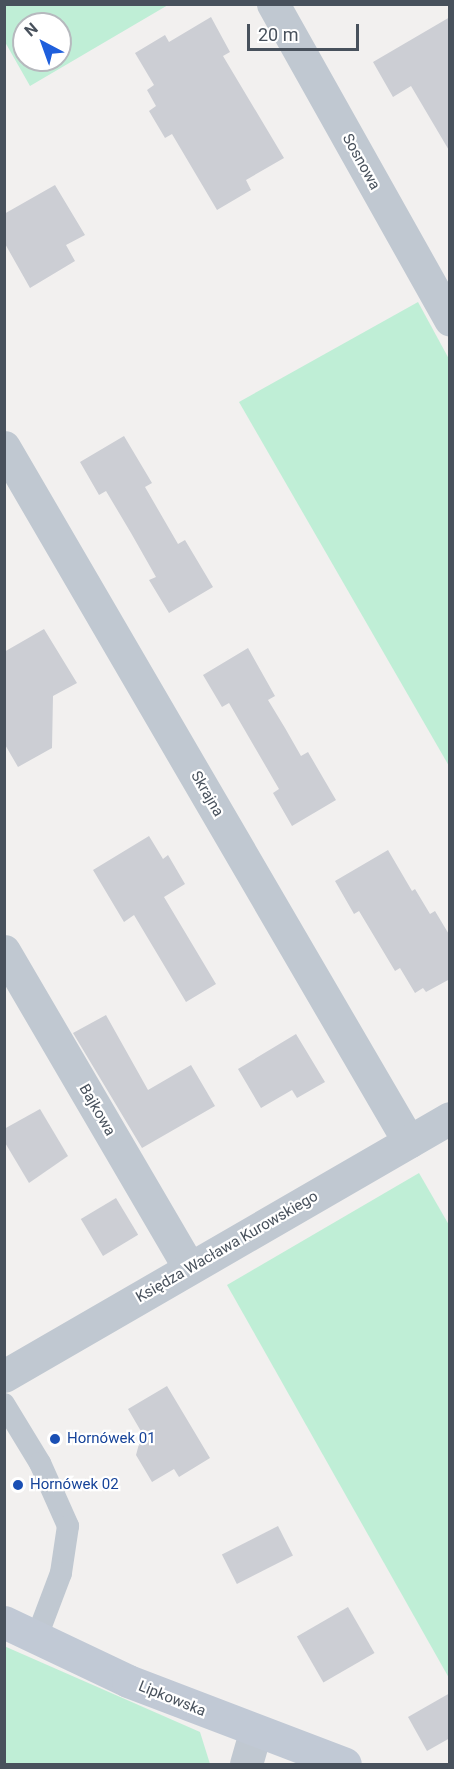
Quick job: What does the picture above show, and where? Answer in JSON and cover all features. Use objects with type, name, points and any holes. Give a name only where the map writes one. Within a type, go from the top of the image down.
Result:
[{"type":"street","name":"Sosnowa","points":[[273,4],[450,320]]},
{"type":"street","name":"Skrajna","points":[[4,447],[408,1142]]},
{"type":"street","name":"Bajkowa","points":[[4,951],[189,1268]]},
{"type":"street","name":"Księdza Wacława Kurowskiego","points":[[4,1376],[450,1118]]},
{"type":"street","name":"Lipkowska","points":[[4,1622],[36,1639],[255,1732],[345,1764]]},
{"type":"street","points":[[246,1764],[255,1732]]},
{"type":"lane","points":[[4,1404],[40,1463],[68,1526],[61,1573],[36,1639]]},
{"type":"green space","points":[[5,4],[168,5],[72,61],[72,12],[12,12],[12,54],[5,42]]},
{"type":"green space","points":[[22,72],[54,72],[30,86]]},
{"type":"green space","points":[[418,302],[449,359],[449,766],[239,402]]},
{"type":"green space","points":[[419,1173],[449,1225],[449,1678],[227,1285]]},
{"type":"green space","points":[[4,1646],[200,1732],[210,1764],[5,1764]]},
{"type":"building","points":[[211,17],[230,52],[223,56],[284,158],[246,180],[251,190],[217,210],[172,134],[165,138],[149,111],[156,106],[147,90],[154,85],[135,53],[165,35],[169,42]]},
{"type":"building","points":[[450,17],[450,152],[411,86],[393,97],[373,62]]},
{"type":"building","points":[[55,185],[85,235],[66,245],[75,261],[30,288],[4,242],[4,214]]},
{"type":"building","points":[[124,436],[152,483],[145,487],[178,544],[185,540],[213,587],[169,613],[149,580],[156,577],[131,533],[106,491],[99,495],[80,462]]},
{"type":"building","points":[[44,629],[77,683],[53,696],[52,748],[18,767],[4,743],[4,652]]},
{"type":"building","points":[[248,648],[275,696],[268,700],[301,756],[308,752],[336,800],[292,826],[273,793],[279,789],[229,703],[222,707],[203,675]]},
{"type":"building","points":[[149,836],[163,859],[168,855],[185,884],[164,897],[216,984],[186,1002],[134,915],[124,922],[93,870]]},
{"type":"building","points":[[388,850],[412,891],[415,889],[430,914],[435,911],[450,936],[450,979],[426,992],[423,988],[415,993],[400,968],[395,971],[359,911],[354,914],[335,881]]},
{"type":"building","points":[[106,1015],[148,1090],[191,1065],[215,1106],[142,1148],[73,1033]]},
{"type":"building","points":[[296,1034],[325,1082],[297,1098],[292,1090],[261,1108],[238,1069]]},
{"type":"building","points":[[40,1109],[68,1156],[29,1183],[4,1141],[4,1129]]},
{"type":"building","points":[[116,1198],[138,1235],[103,1256],[81,1219]]},
{"type":"building","points":[[167,1386],[210,1458],[179,1477],[174,1469],[152,1482],[136,1455],[142,1433],[128,1409]]},
{"type":"building","points":[[278,1526],[293,1555],[237,1584],[222,1555]]},
{"type":"building","points":[[348,1607],[374,1653],[323,1682],[297,1636]]},
{"type":"building","points":[[450,1693],[450,1738],[427,1751],[408,1717]]},
{"type":"place","name":"Hornówek 01","points":[[55,1439]]},
{"type":"place","name":"Hornówek 02","points":[[18,1485]]}]
